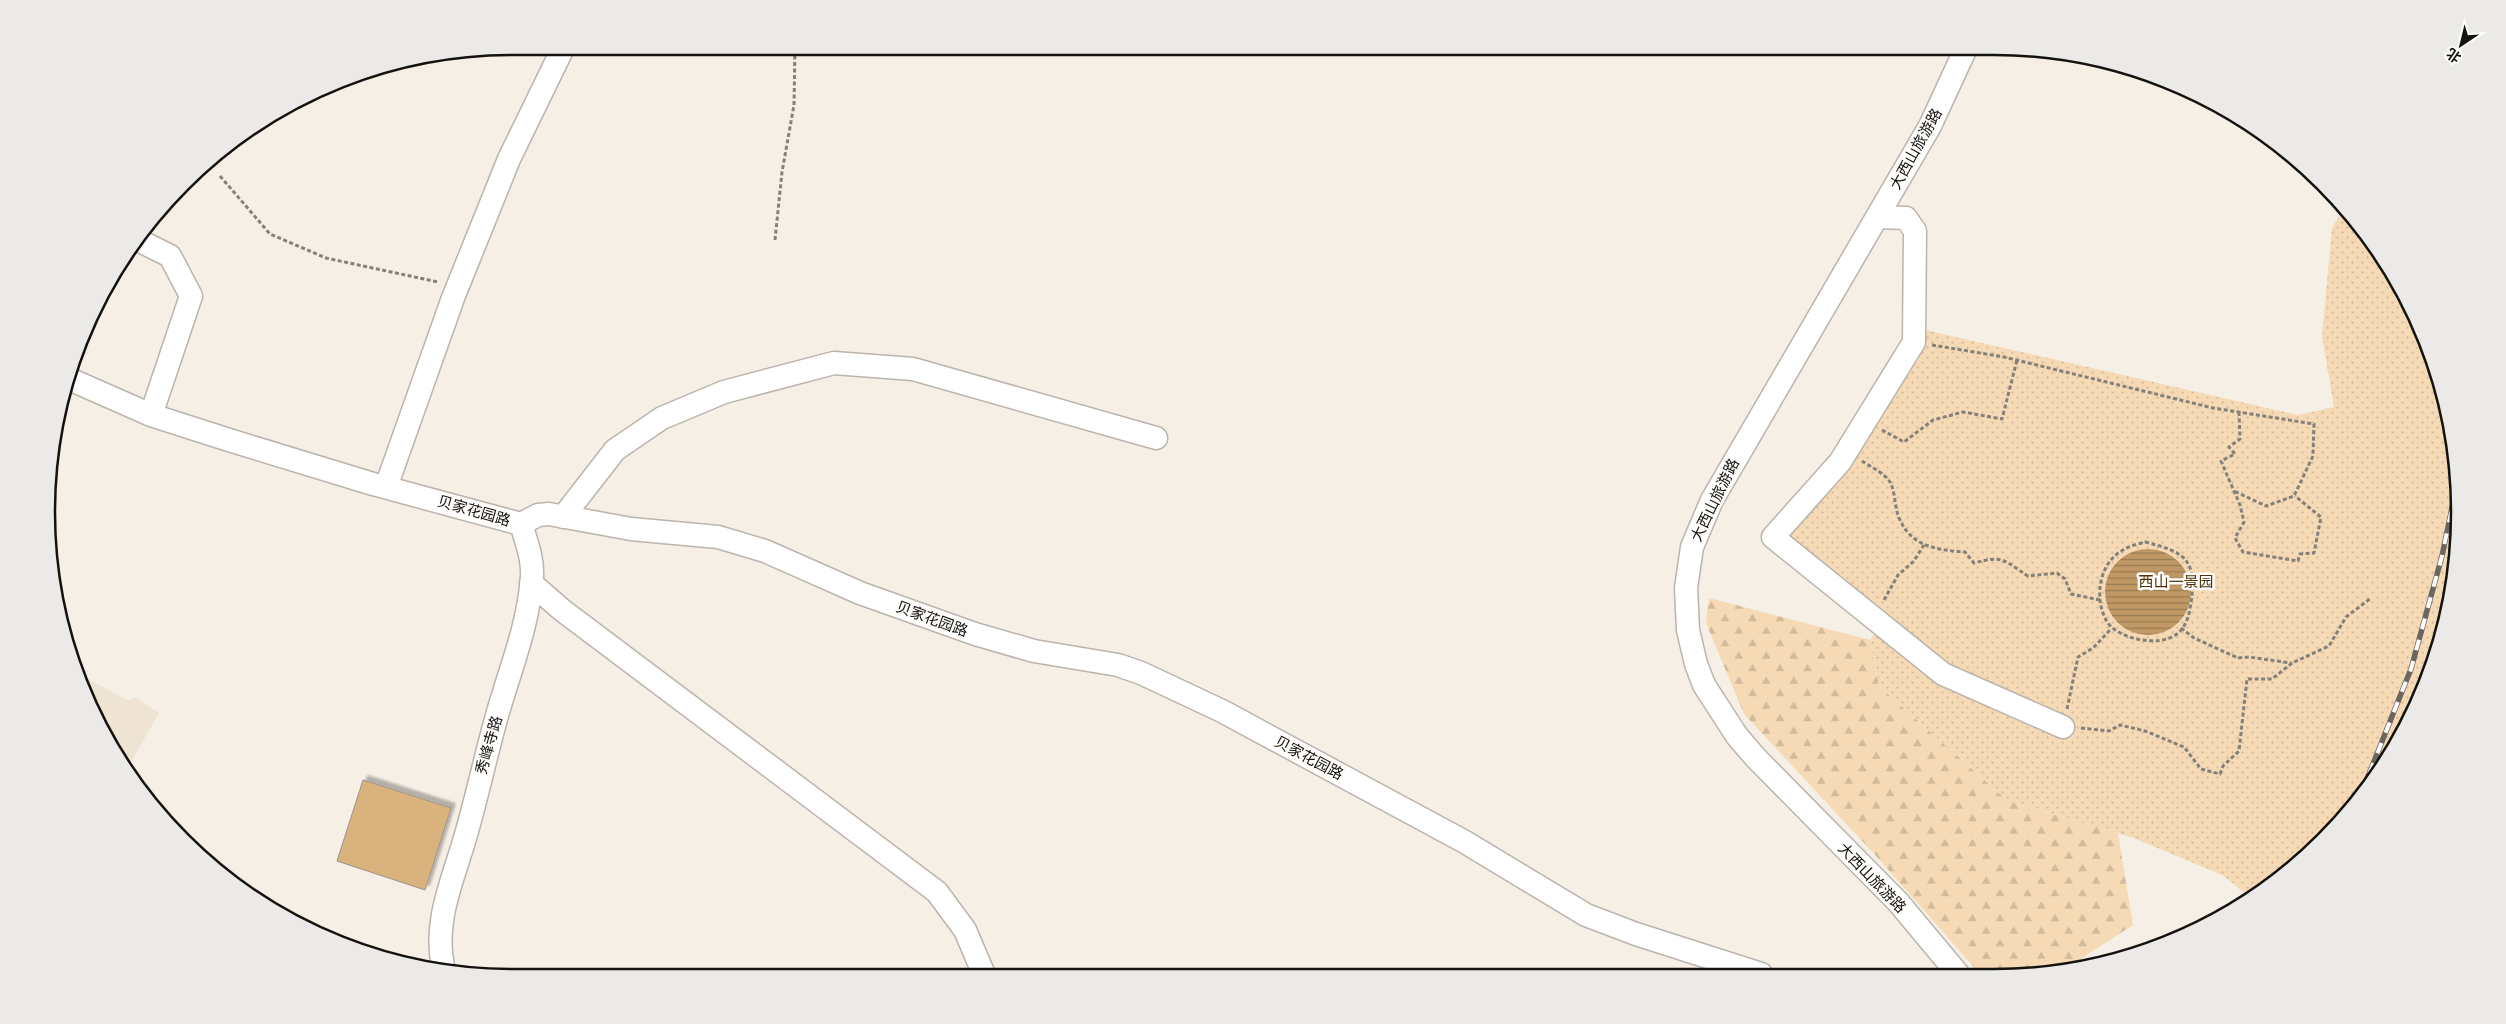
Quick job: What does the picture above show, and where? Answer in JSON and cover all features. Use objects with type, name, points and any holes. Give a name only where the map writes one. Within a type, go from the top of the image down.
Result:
[{"type":"street","points":[[386,487],[458,286],[508,159],[560,55]]},
{"type":"street","name":"大西山旅游路","points":[[1954,969],[1898,902],[1737,736],[1704,685],[1696,664],[1686,614],[1688,565],[1701,523],[1731,466],[1930,126],[1963,55]]},
{"type":"street","points":[[1878,217],[1906,218],[1915,231],[1914,342],[1840,462],[1773,538],[1943,674],[2063,727]]},
{"type":"street","points":[[143,242],[170,256],[191,296],[151,414]]},
{"type":"street","points":[[564,517],[615,450],[662,418],[724,392],[834,363],[913,369],[1156,438]]},
{"type":"street","name":"贝家花园路","points":[[75,381],[151,414],[386,487],[521,524],[538,515],[564,517],[631,529],[718,536],[765,551],[860,593],[984,637],[1034,651],[1118,665],[1141,673],[1222,711],[1461,839],[1586,915],[1636,934],[1745,969]]},
{"type":"street","name":"秀峰寺路","points":[[443,963],[440,932],[446,899],[488,748],[518,651],[531,583],[530,554],[521,524]]},
{"type":"street","points":[[531,583],[562,610],[937,892],[964,930],[982,969]]},
{"type":"path","points":[[775,240],[782,172],[794,105],[795,55]]},
{"type":"path","points":[[220,176],[270,234],[326,258],[458,286]]},
{"type":"path","points":[[1914,342],[2017,360],[2213,408],[2314,424],[2313,456],[2294,496],[2266,506],[2234,491]]},
{"type":"path","points":[[1866,422],[1904,442],[1933,420],[1963,412],[2002,419],[2017,360]]},
{"type":"path","points":[[2239,412],[2240,439],[2229,448],[2235,454],[2221,461],[2234,491],[2244,522],[2235,538],[2243,552],[2298,561],[2300,554],[2314,553],[2321,517],[2294,496]]},
{"type":"path","points":[[1847,451],[1886,477],[1891,484],[1900,520],[1915,541],[1924,545],[1965,552],[1974,563],[1995,558],[2006,562],[2028,576],[2057,573],[2065,579],[2071,594],[2100,600]]},
{"type":"path","points":[[2145,542],[2171,548],[2188,563],[2194,580],[2188,619],[2176,634],[2158,640],[2136,640],[2111,629],[2102,612],[2100,600],[2099,591],[2104,571],[2122,550],[2145,542]]},
{"type":"path","points":[[1869,614],[1888,596],[1898,575],[1914,562],[1924,545]]},
{"type":"path","points":[[2111,629],[2093,648],[2078,657],[2063,727],[2109,731],[2120,725],[2145,730],[2184,747],[2201,769],[2220,774],[2223,766],[2239,751],[2247,680],[2272,679],[2292,663],[2329,646],[2346,617],[2371,598]]},
{"type":"path","points":[[2181,628],[2194,638],[2238,658],[2249,657],[2292,663]]},
{"type":"shaded area","points":[[2148,549],[2164,552],[2172,556],[2184,568],[2188,576],[2191,592],[2188,608],[2184,616],[2172,628],[2164,632],[2148,635],[2132,632],[2124,628],[2112,616],[2108,608],[2105,592],[2108,576],[2112,568],[2124,556],[2132,552]]},
{"type":"shaded area","points":[[86,678],[129,701],[135,697],[159,713],[130,763],[102,714]]},
{"type":"green space","name":"西山一景园","points":[[2340,214],[2374,258],[2404,310],[2427,365],[2442,423],[2450,482],[2450,542],[2447,572],[2442,601],[2427,659],[2404,714],[2390,741],[2357,790],[2338,813],[2295,856],[2246,893],[2222,875],[2131,837],[2008,801],[1879,686],[1870,640],[1875,633],[1762,539],[1837,456],[1912,327],[2298,415],[2334,407],[2322,337],[2332,228]]},
{"type":"green space","points":[[1709,598],[1870,640],[1879,686],[2008,801],[2118,833],[2133,925],[2078,961],[2024,968],[1976,969],[1877,857],[1744,714],[1706,623]]},
{"type":"building","points":[[363,780],[451,808],[425,890],[337,861]]},
{"type":"railway","points":[[2370,772],[2411,669],[2442,556],[2451,513]]}]
